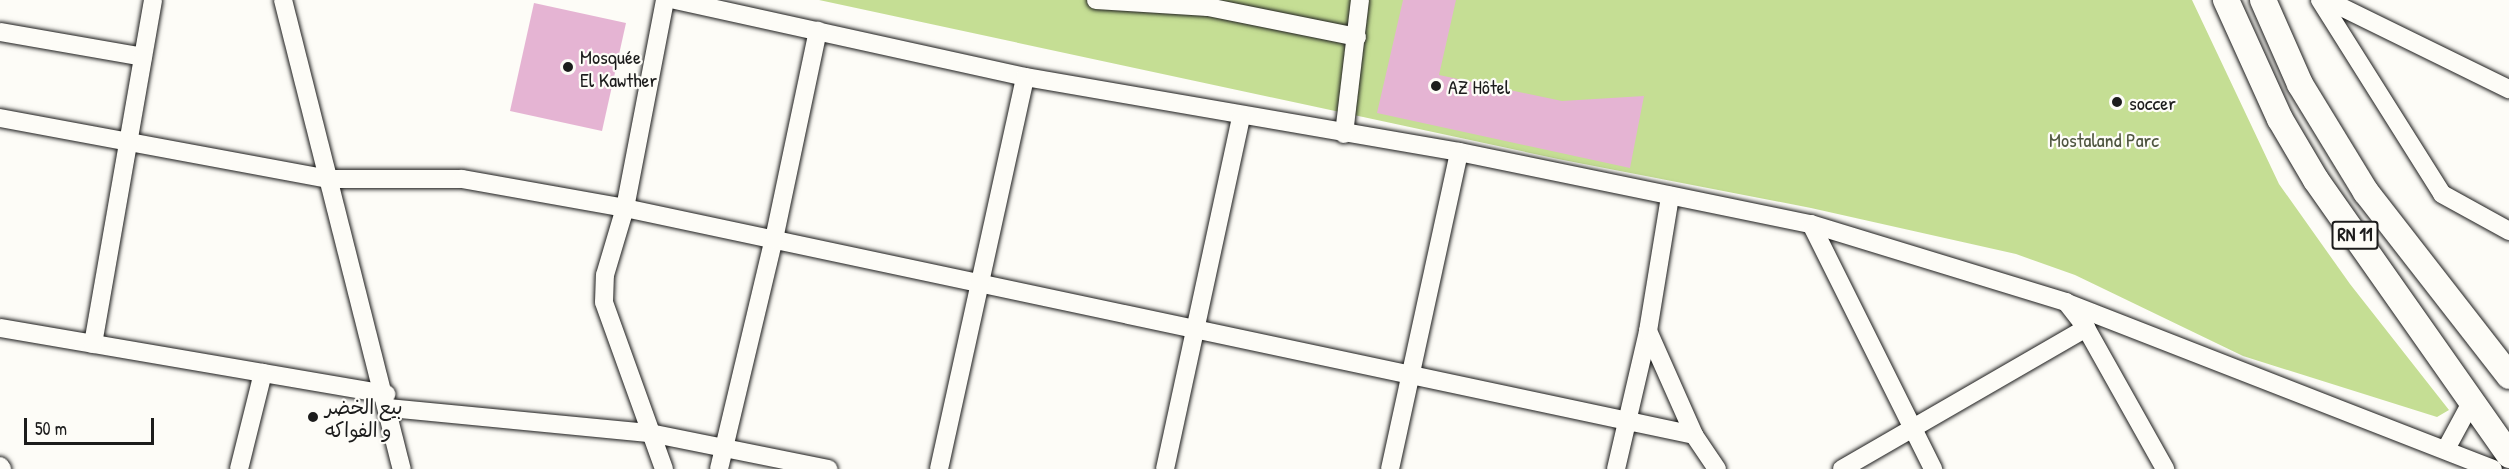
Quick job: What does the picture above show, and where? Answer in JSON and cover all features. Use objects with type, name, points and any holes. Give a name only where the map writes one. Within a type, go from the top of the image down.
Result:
[{"type":"highway","name":"RN 11","points":[[2226,0],[2280,119],[2316,180],[2509,455]]},
{"type":"highway","name":"RN 11","points":[[2263,0],[2300,84],[2366,192],[2509,376]]},
{"type":"street","points":[[93,344],[131,142],[153,0]]},
{"type":"street","points":[[284,0],[387,401],[402,469]]},
{"type":"street","points":[[663,469],[604,302],[606,274],[625,208],[665,0]]},
{"type":"street","points":[[675,0],[1025,77],[1344,134],[1459,152],[1811,224],[2066,302],[2493,469]]},
{"type":"street","points":[[1096,0],[1208,7],[1357,37]]},
{"type":"street","points":[[1344,134],[1360,0]]},
{"type":"street","points":[[2320,0],[2442,194],[2509,231]]},
{"type":"street","points":[[2327,0],[2509,89]]},
{"type":"street","points":[[719,469],[774,239],[818,31]]},
{"type":"street","points":[[0,32],[143,57]]},
{"type":"street","points":[[939,469],[1025,77]]},
{"type":"street","points":[[1165,469],[1241,116]]},
{"type":"street","points":[[0,118],[329,179],[462,179],[625,208],[1694,435]]},
{"type":"street","points":[[1390,469],[1459,152]]},
{"type":"street","points":[[1616,469],[1648,331],[1670,196]]},
{"type":"street","points":[[1811,224],[1909,428],[1933,469]]},
{"type":"street","points":[[2066,302],[2086,328],[2164,469]]},
{"type":"street","points":[[0,328],[263,373],[387,401],[650,433],[724,446],[828,469]]},
{"type":"street","points":[[1842,469],[1909,428],[2086,328]]},
{"type":"street","points":[[1648,331],[1694,435],[1717,469]]},
{"type":"street","points":[[239,469],[263,373]]},
{"type":"street","points":[[2446,449],[2472,401]]},
{"type":"green space","name":"Mostaland Parc","points":[[819,0],[2192,0],[2279,184],[2350,284],[2449,410],[2437,417],[2243,356],[2075,275],[2016,254],[1811,208],[1558,159]]},
{"type":"building","name":"AZ Hôtel","points":[[1403,0],[1456,0],[1439,75],[1562,101],[1644,96],[1630,168],[1377,113]]},
{"type":"building","name":"Mosquée El Kawther","points":[[534,3],[626,23],[602,131],[510,111]]},
{"type":"place","name":"Mosquée El Kawther","points":[[568,67]]},
{"type":"place","name":"AZ Hôtel","points":[[1436,86]]},
{"type":"place","name":"soccer","points":[[2117,102]]},
{"type":"place","name":"بيع الخضر و الفواكه","points":[[313,417]]}]
